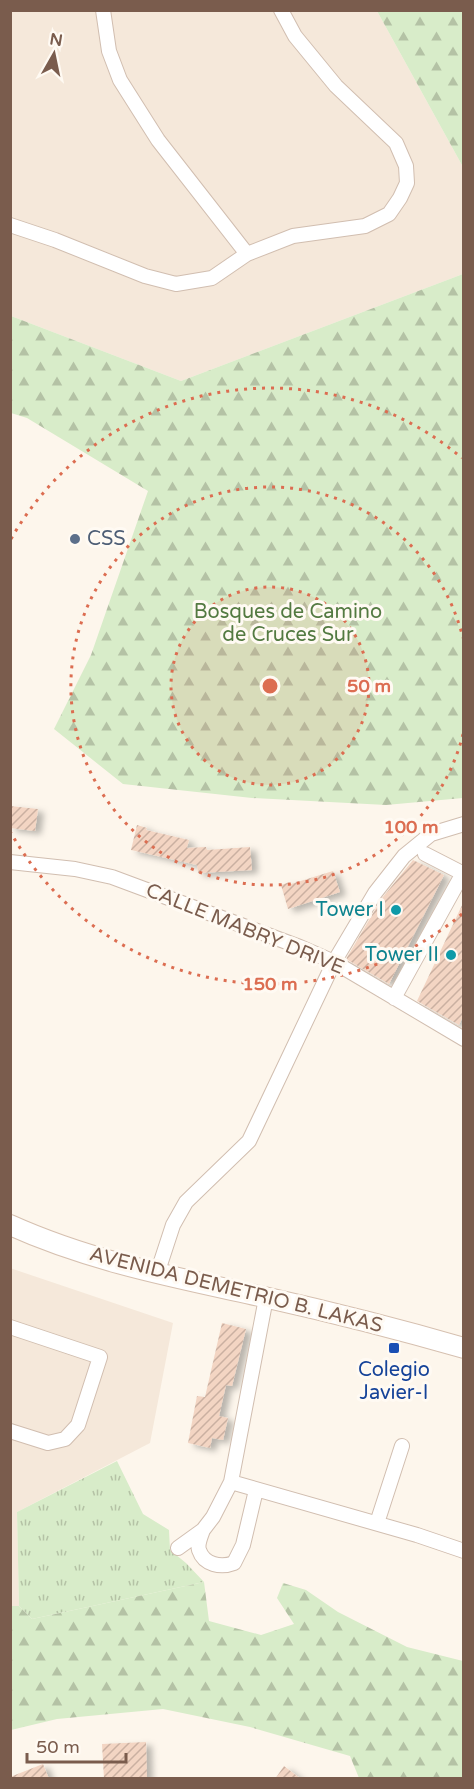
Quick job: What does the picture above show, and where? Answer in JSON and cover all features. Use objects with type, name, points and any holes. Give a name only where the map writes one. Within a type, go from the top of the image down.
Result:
[{"type":"street","points":[[104,10],[109,51],[120,80],[158,140],[247,254]]},
{"type":"street","points":[[10,225],[55,240],[145,276],[176,284],[212,278],[247,254],[293,236],[365,226],[389,214],[407,183],[406,166],[396,143],[336,86],[295,36],[281,10]]},
{"type":"street","points":[[157,1275],[173,1225],[186,1202],[249,1141],[334,962],[375,893],[404,856],[431,834],[464,824]]},
{"type":"street","points":[[394,998],[463,874],[425,854]]},
{"type":"street","name":"CALLE MABRY DRIVE","points":[[10,862],[75,868],[112,878],[300,947],[334,962],[464,1039]]},
{"type":"street","name":"AVENIDA DEMETRIO B. LAKAS","points":[[10,1225],[69,1249],[157,1275],[266,1298],[464,1348]]},
{"type":"street","points":[[178,1548],[203,1530],[213,1517],[231,1482],[266,1298]]},
{"type":"street","points":[[10,1327],[100,1357],[78,1425],[65,1439],[48,1443],[10,1431]]},
{"type":"street","points":[[377,1523],[402,1446]]},
{"type":"street","points":[[231,1482],[377,1523],[464,1551]]},
{"type":"street","points":[[203,1530],[199,1542],[200,1551],[208,1562],[224,1566],[234,1563],[243,1545],[256,1490]]},
{"type":"shaded area","points":[[10,11],[377,11],[463,167],[463,274],[181,381],[11,316]]},
{"type":"shaded area","points":[[10,1268],[173,1323],[150,1443],[17,1512],[19,1606],[11,1606]]},
{"type":"green space","points":[[377,11],[463,11],[463,167]]},
{"type":"green space","name":"Bosques de Camino de Cruces Sur","points":[[463,274],[463,798],[386,805],[252,798],[123,784],[54,729],[91,655],[148,491],[27,418],[11,413],[11,316],[181,381]]},
{"type":"green space","points":[[117,1461],[143,1514],[169,1530],[170,1550],[204,1582],[32,1619],[19,1606],[17,1512]]},
{"type":"green space","points":[[204,1582],[209,1621],[261,1635],[294,1624],[277,1598],[283,1583],[306,1590],[338,1612],[407,1647],[463,1661],[463,1778],[359,1778],[350,1756],[250,1727],[163,1709],[57,1719],[11,1730],[11,1606],[19,1606],[32,1619]]},
{"type":"building","points":[[10,806],[38,809],[35,831],[10,828]]},
{"type":"building","points":[[137,825],[147,828],[146,830],[189,840],[187,848],[206,847],[207,850],[250,847],[252,870],[198,873],[197,865],[131,850]]},
{"type":"building","name":"Tower I","points":[[413,860],[444,875],[389,984],[346,959],[382,898]]},
{"type":"building","points":[[333,871],[340,892],[288,909],[281,885]]},
{"type":"building","name":"Tower II","points":[[464,901],[464,1014],[459,1025],[417,1001]]},
{"type":"building","points":[[222,1323],[246,1329],[232,1386],[226,1385],[219,1416],[228,1418],[223,1440],[212,1438],[210,1448],[188,1443],[197,1396],[205,1397]]},
{"type":"building","points":[[146,1742],[147,1779],[104,1779],[102,1744]]},
{"type":"building","points":[[43,1764],[49,1779],[10,1779],[10,1777]]},
{"type":"building","points":[[284,1766],[301,1779],[275,1779]]},
{"type":"place","name":"CSS","points":[[75,539]]},
{"type":"place","name":"Tower I","points":[[396,910]]},
{"type":"place","name":"Tower II","points":[[451,955]]},
{"type":"place","name":"Colegio Javier-I","points":[[394,1348]]}]
